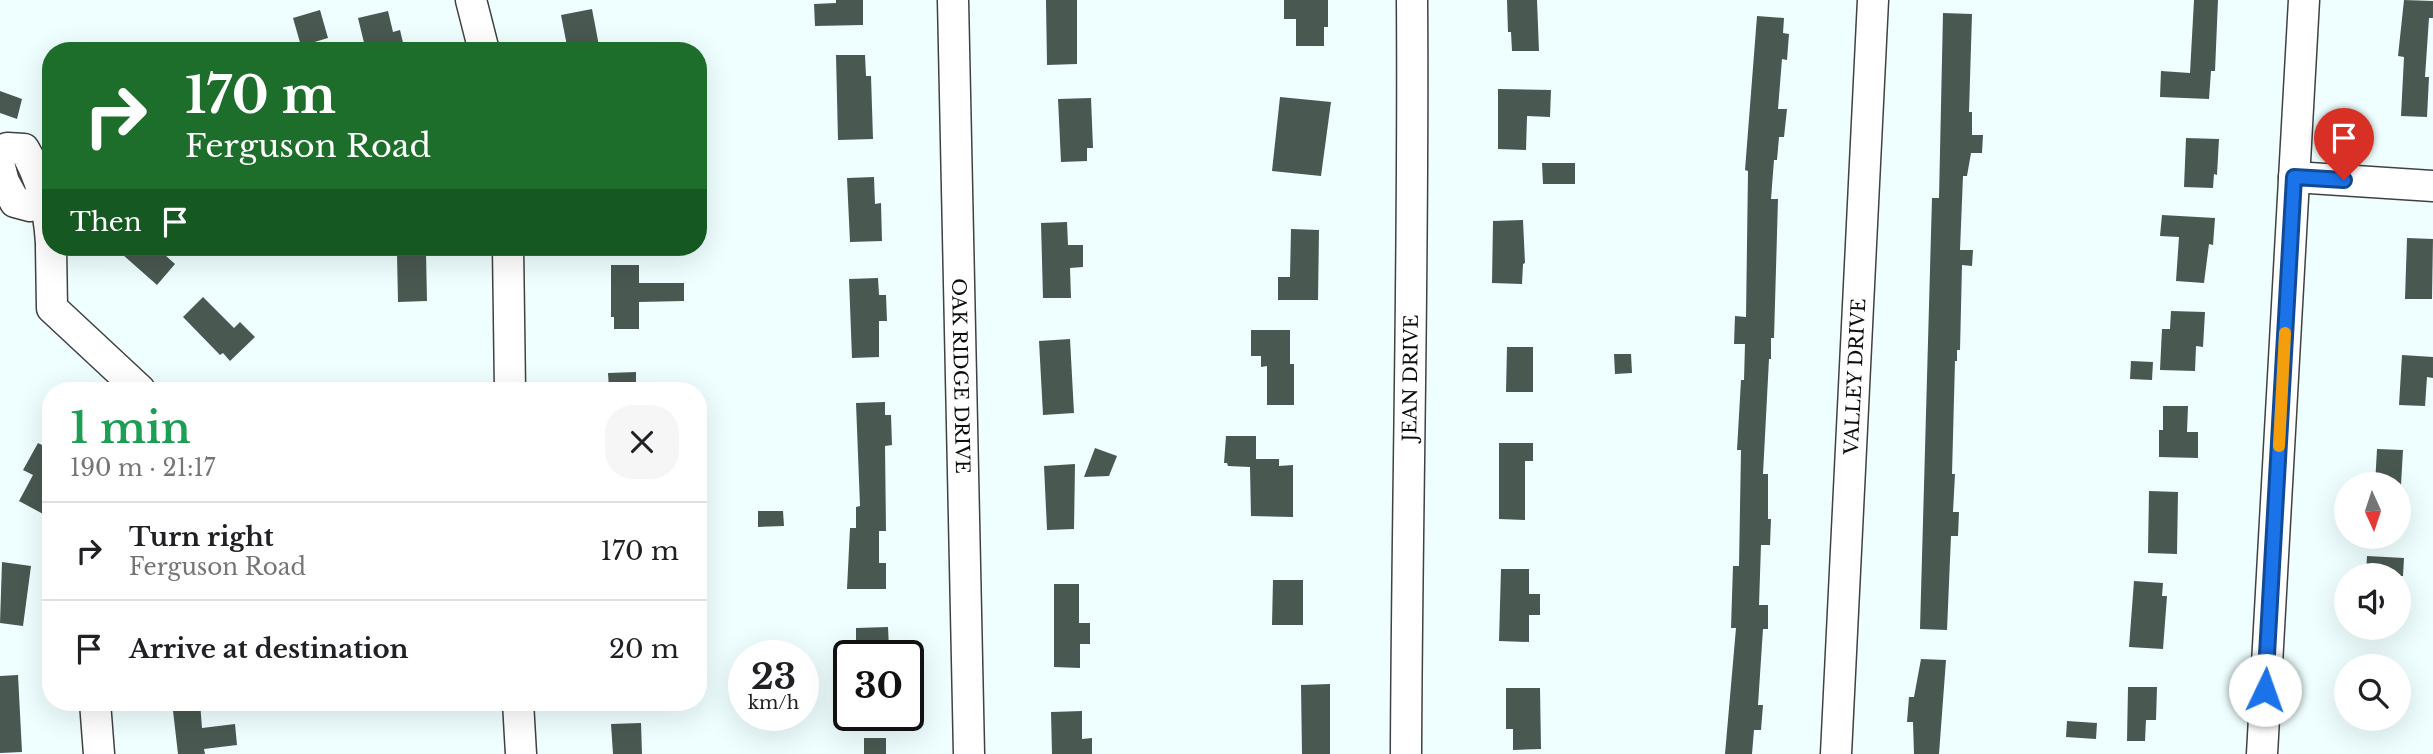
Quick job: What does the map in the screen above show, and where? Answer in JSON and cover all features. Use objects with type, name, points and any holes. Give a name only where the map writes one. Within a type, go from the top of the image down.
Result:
[{"type":"street","points":[[471,0],[482,42]]},
{"type":"street","name":"OAK RIDGE DRIVE","points":[[953,0],[969,754]]},
{"type":"street","name":"JEAN DRIVE","points":[[1406,754],[1414,176],[1412,0]]},
{"type":"street","name":"VALLEY DRIVE","points":[[1836,754],[1872,0]]},
{"type":"street","points":[[2262,754],[2304,0]]},
{"type":"street","points":[[0,154],[8,148],[24,149],[32,162],[42,193]]},
{"type":"street","points":[[0,167],[4,182],[15,202],[30,206],[42,203]]},
{"type":"street","points":[[2294,177],[2433,186]]},
{"type":"street","points":[[51,256],[52,308],[131,382]]},
{"type":"street","points":[[508,256],[510,382]]},
{"type":"street","points":[[96,711],[99,754]]},
{"type":"street","points":[[519,711],[521,754]]},
{"type":"building","points":[[836,0],[863,0],[863,25],[815,26],[814,4],[836,3]]},
{"type":"building","points":[[1046,0],[1077,0],[1077,64],[1047,65]]},
{"type":"building","points":[[1284,0],[1328,0],[1328,27],[1324,27],[1324,46],[1296,46],[1296,19],[1284,19]]},
{"type":"building","points":[[1507,0],[1537,0],[1539,51],[1512,51],[1511,32],[1508,32]]},
{"type":"building","points":[[2194,0],[2218,0],[2215,71],[2211,71],[2209,99],[2160,97],[2161,71],[2190,73]]},
{"type":"building","points":[[2404,0],[2433,1],[2433,18],[2429,18],[2425,77],[2429,77],[2427,117],[2401,116],[2404,57],[2398,56]]},
{"type":"building","points":[[592,9],[598,42],[566,42],[561,15]]},
{"type":"building","points":[[320,10],[328,38],[300,42],[293,18]]},
{"type":"building","points":[[388,11],[393,32],[400,30],[403,42],[364,42],[358,18]]},
{"type":"building","points":[[1943,13],[1972,14],[1969,112],[1972,112],[1972,135],[1983,135],[1982,153],[1971,153],[1967,176],[1963,176],[1960,250],[1973,250],[1972,266],[1962,265],[1960,350],[1957,350],[1955,361],[1953,512],[1959,512],[1958,536],[1951,536],[1947,630],[1920,629],[1932,198],[1939,198]]},
{"type":"building","points":[[1757,16],[1784,18],[1783,33],[1789,34],[1787,60],[1782,59],[1778,109],[1787,109],[1784,137],[1779,137],[1777,160],[1774,160],[1771,199],[1778,199],[1774,338],[1771,338],[1769,359],[1763,474],[1768,474],[1768,519],[1771,519],[1770,545],[1761,545],[1759,605],[1768,605],[1768,629],[1763,629],[1758,705],[1763,705],[1761,730],[1754,730],[1752,754],[1725,754],[1736,628],[1731,628],[1733,566],[1739,566],[1741,450],[1737,450],[1745,344],[1734,344],[1735,316],[1746,317],[1748,171],[1745,170]]},
{"type":"building","points":[[836,55],[865,55],[866,76],[871,76],[873,139],[838,140]]},
{"type":"building","points":[[1498,89],[1551,90],[1550,117],[1527,116],[1526,150],[1498,149]]},
{"type":"building","points":[[0,91],[22,99],[17,119],[0,113]]},
{"type":"building","points":[[1280,97],[1331,102],[1321,176],[1272,171]]},
{"type":"building","points":[[1091,98],[1093,148],[1087,148],[1087,161],[1061,162],[1058,99]]},
{"type":"building","points":[[2186,138],[2219,139],[2217,175],[2214,174],[2213,188],[2184,187]]},
{"type":"building","points":[[1542,163],[1575,163],[1575,184],[1543,184]]},
{"type":"building","points":[[874,177],[875,204],[881,203],[882,241],[850,242],[847,178]]},
{"type":"building","points":[[2162,215],[2215,218],[2213,245],[2209,244],[2204,283],[2176,281],[2179,237],[2160,236]]},
{"type":"building","points":[[1523,220],[1525,263],[1522,284],[1492,283],[1493,221]]},
{"type":"building","points":[[1067,222],[1068,245],[1083,245],[1083,267],[1070,268],[1071,298],[1043,298],[1041,223]]},
{"type":"building","points":[[1291,229],[1319,230],[1318,300],[1278,300],[1278,277],[1290,277]]},
{"type":"building","points":[[2407,238],[2433,239],[2432,299],[2405,299]]},
{"type":"building","points":[[124,256],[166,256],[175,264],[157,285]]},
{"type":"building","points":[[397,256],[426,256],[427,301],[398,302]]},
{"type":"building","points":[[611,265],[639,265],[639,283],[684,283],[684,301],[639,302],[639,329],[614,329],[614,317],[611,317]]},
{"type":"building","points":[[878,278],[879,295],[886,295],[887,321],[879,321],[879,357],[852,358],[849,279]]},
{"type":"building","points":[[203,297],[234,328],[240,322],[255,337],[230,361],[223,353],[220,355],[183,317]]},
{"type":"building","points":[[2171,311],[2205,312],[2203,347],[2196,346],[2195,371],[2160,370],[2162,329],[2170,329]]},
{"type":"building","points":[[1251,330],[1290,330],[1290,364],[1294,364],[1294,405],[1267,405],[1267,366],[1261,367],[1261,356],[1251,356]]},
{"type":"building","points":[[1070,339],[1074,413],[1043,415],[1039,341]]},
{"type":"building","points":[[1507,347],[1533,347],[1533,392],[1506,392]]},
{"type":"building","points":[[1614,354],[1631,354],[1632,373],[1615,374]]},
{"type":"building","points":[[2402,355],[2433,357],[2433,378],[2427,377],[2425,406],[2399,405]]},
{"type":"building","points":[[2131,361],[2153,362],[2152,380],[2130,379]]},
{"type":"building","points":[[636,372],[636,382],[609,382],[608,373]]},
{"type":"building","points":[[885,402],[885,415],[891,415],[892,445],[885,446],[886,531],[879,531],[879,563],[886,563],[886,589],[847,589],[850,528],[856,528],[856,507],[860,506],[856,403]]},
{"type":"building","points":[[2163,406],[2188,406],[2187,432],[2198,432],[2198,458],[2159,457],[2159,430],[2163,430]]},
{"type":"building","points":[[1226,436],[1256,436],[1256,459],[1279,459],[1279,466],[1293,465],[1293,517],[1251,516],[1250,467],[1228,466],[1224,463]]},
{"type":"building","points":[[38,443],[42,445],[42,513],[19,501],[33,475],[23,470]]},
{"type":"building","points":[[1499,443],[1533,443],[1533,461],[1525,461],[1525,520],[1499,519]]},
{"type":"building","points":[[1095,448],[1117,456],[1109,476],[1084,477]]},
{"type":"building","points":[[2377,449],[2403,450],[2402,472],[2376,472]]},
{"type":"building","points":[[1075,464],[1074,529],[1047,530],[1044,466]]},
{"type":"building","points":[[2149,491],[2178,492],[2177,554],[2148,553]]},
{"type":"building","points":[[758,511],[783,511],[784,526],[758,527]]},
{"type":"building","points":[[2367,556],[2404,558],[2404,563],[2367,563]]},
{"type":"building","points":[[2,562],[31,566],[23,626],[0,623]]},
{"type":"building","points":[[1501,569],[1529,569],[1529,594],[1540,594],[1540,615],[1529,615],[1529,642],[1499,641]]},
{"type":"building","points":[[1273,580],[1303,580],[1303,625],[1272,625]]},
{"type":"building","points":[[2134,581],[2163,583],[2162,596],[2167,596],[2163,649],[2129,647]]},
{"type":"building","points":[[1054,584],[1079,584],[1079,623],[1090,623],[1090,644],[1080,644],[1080,668],[1054,667]]},
{"type":"building","points":[[888,627],[889,640],[856,640],[856,628]]},
{"type":"building","points":[[1921,659],[1946,660],[1939,754],[1914,754],[1913,722],[1907,722],[1909,697],[1914,697]]},
{"type":"building","points":[[18,675],[22,752],[0,753],[0,676]]},
{"type":"building","points":[[1330,684],[1330,754],[1302,754],[1301,685]]},
{"type":"building","points":[[2128,687],[2157,687],[2156,720],[2146,720],[2145,741],[2127,741]]},
{"type":"building","points":[[1506,688],[1540,688],[1541,749],[1513,750],[1513,729],[1506,729]]},
{"type":"building","points":[[173,711],[201,711],[202,728],[235,724],[237,745],[204,749],[205,754],[178,754]]},
{"type":"building","points":[[1082,711],[1082,739],[1092,738],[1092,754],[1052,754],[1051,712]]},
{"type":"building","points":[[2067,721],[2097,723],[2096,739],[2066,737]]},
{"type":"building","points":[[641,723],[642,754],[613,754],[611,724]]},
{"type":"building","points":[[864,738],[886,738],[886,754],[864,754]]},
{"type":"slow traffic","points":[[2279,446],[2285,333]]},
{"type":"route","points":[[2265,690],[2294,177],[2344,180]]}]
